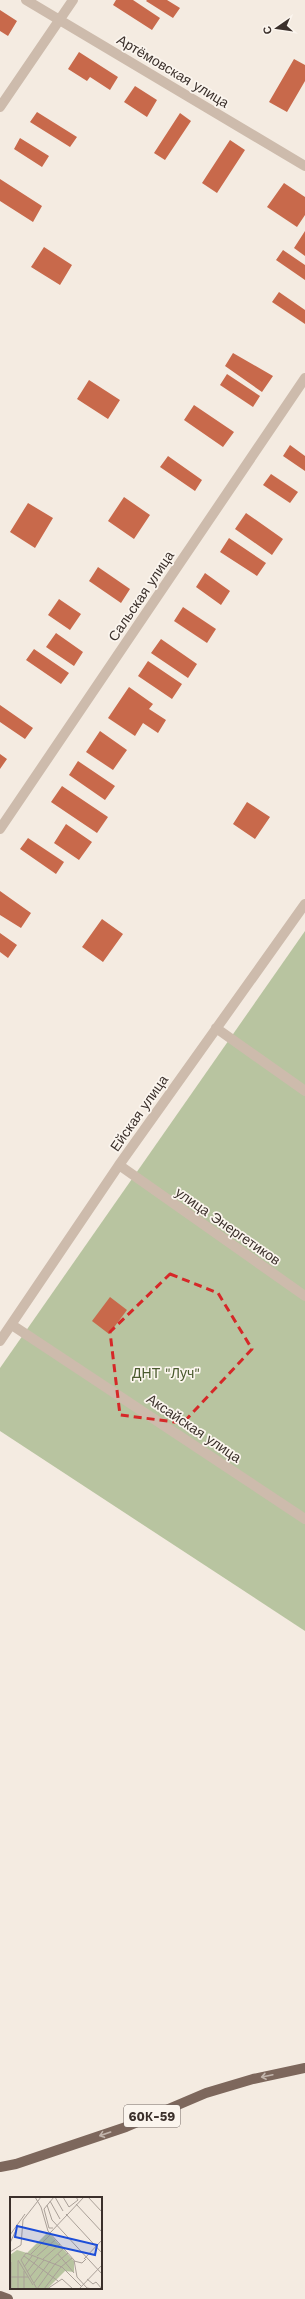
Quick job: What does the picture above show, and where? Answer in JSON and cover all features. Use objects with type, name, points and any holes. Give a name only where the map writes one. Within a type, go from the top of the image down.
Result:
[{"type":"main road","name":"60К-59","points":[[0,2166],[16,2164],[126,2127],[206,2093],[254,2079],[305,2068]]},
{"type":"main road","points":[[0,2296],[8,2299]]},
{"type":"street","name":"Артёмовская улица","points":[[26,0],[305,166]]},
{"type":"street","points":[[0,107],[73,0]]},
{"type":"street","name":"Сальская улица","points":[[0,829],[305,378]]},
{"type":"street","name":"Ейская улица","points":[[0,1341],[118,1166],[305,904]]},
{"type":"street","points":[[216,1028],[305,1091]]},
{"type":"street","name":"улица Энергетиков","points":[[118,1166],[305,1296]]},
{"type":"street","name":"Аксайская улица","points":[[12,1325],[305,1519]]},
{"type":"highlighted area","points":[[170,1274],[218,1293],[252,1349],[183,1423],[120,1415],[110,1332]]},
{"type":"green space","name":"ДНТ \"Луч\"","points":[[305,931],[305,1631],[0,1431],[0,1368]]},
{"type":"building","points":[[116,0],[133,0],[160,18],[152,30],[113,5]]},
{"type":"building","points":[[167,0],[180,8],[173,18],[146,1]]},
{"type":"building","points":[[0,10],[17,21],[8,36],[0,31]]},
{"type":"building","points":[[79,52],[118,77],[110,90],[90,77],[87,81],[68,69]]},
{"type":"building","points":[[294,59],[305,65],[305,81],[287,112],[269,102]]},
{"type":"building","points":[[135,86],[157,100],[147,117],[124,102]]},
{"type":"building","points":[[37,112],[77,137],[70,147],[30,122]]},
{"type":"building","points":[[180,113],[191,121],[165,160],[154,153]]},
{"type":"building","points":[[20,138],[49,156],[42,167],[14,149]]},
{"type":"building","points":[[230,140],[245,150],[217,193],[202,183]]},
{"type":"building","points":[[0,179],[42,206],[33,222],[0,201]]},
{"type":"building","points":[[284,183],[305,197],[305,215],[297,227],[267,207]]},
{"type":"building","points":[[305,231],[305,256],[294,248]]},
{"type":"building","points":[[44,247],[72,265],[60,285],[31,267]]},
{"type":"building","points":[[283,250],[305,265],[305,280],[276,260]]},
{"type":"building","points":[[279,292],[305,310],[305,324],[272,302]]},
{"type":"building","points":[[233,353],[273,376],[262,392],[225,366]]},
{"type":"building","points":[[227,374],[260,396],[253,407],[220,385]]},
{"type":"building","points":[[89,380],[120,400],[108,419],[77,399]]},
{"type":"building","points":[[194,405],[234,432],[223,447],[184,420]]},
{"type":"building","points":[[290,445],[305,456],[305,471],[283,456]]},
{"type":"building","points":[[168,456],[202,480],[195,491],[160,467]]},
{"type":"building","points":[[271,474],[298,492],[290,503],[263,485]]},
{"type":"building","points":[[124,497],[150,515],[134,539],[108,521]]},
{"type":"building","points":[[28,503],[53,518],[35,548],[10,532]]},
{"type":"building","points":[[246,513],[283,539],[272,555],[235,529]]},
{"type":"building","points":[[229,538],[266,563],[257,576],[220,552]]},
{"type":"building","points":[[98,567],[130,589],[121,603],[89,581]]},
{"type":"building","points":[[205,573],[230,591],[221,605],[196,587]]},
{"type":"building","points":[[59,599],[81,614],[70,630],[48,615]]},
{"type":"building","points":[[183,607],[216,629],[207,643],[174,621]]},
{"type":"building","points":[[56,633],[83,652],[74,666],[46,647]]},
{"type":"building","points":[[161,639],[197,664],[188,678],[151,653]]},
{"type":"building","points":[[34,649],[69,673],[61,684],[26,660]]},
{"type":"building","points":[[148,661],[182,684],[172,699],[138,676]]},
{"type":"building","points":[[129,687],[153,704],[149,709],[166,720],[158,733],[143,723],[135,736],[108,718]]},
{"type":"building","points":[[0,705],[33,728],[25,739],[0,722]]},
{"type":"building","points":[[100,731],[127,750],[113,770],[86,752]]},
{"type":"building","points":[[0,754],[7,759],[0,769]]},
{"type":"building","points":[[78,761],[115,786],[105,800],[69,775]]},
{"type":"building","points":[[62,786],[108,817],[97,833],[51,802]]},
{"type":"building","points":[[247,802],[270,817],[255,839],[233,824]]},
{"type":"building","points":[[66,824],[92,842],[79,860],[54,843]]},
{"type":"building","points":[[28,838],[64,862],[56,874],[20,849]]},
{"type":"building","points":[[0,891],[31,913],[21,928],[0,915]]},
{"type":"building","points":[[102,919],[123,934],[103,962],[82,947]]},
{"type":"building","points":[[0,933],[17,945],[8,958],[0,952]]},
{"type":"building","points":[[110,1297],[127,1310],[109,1334],[92,1321]]}]
